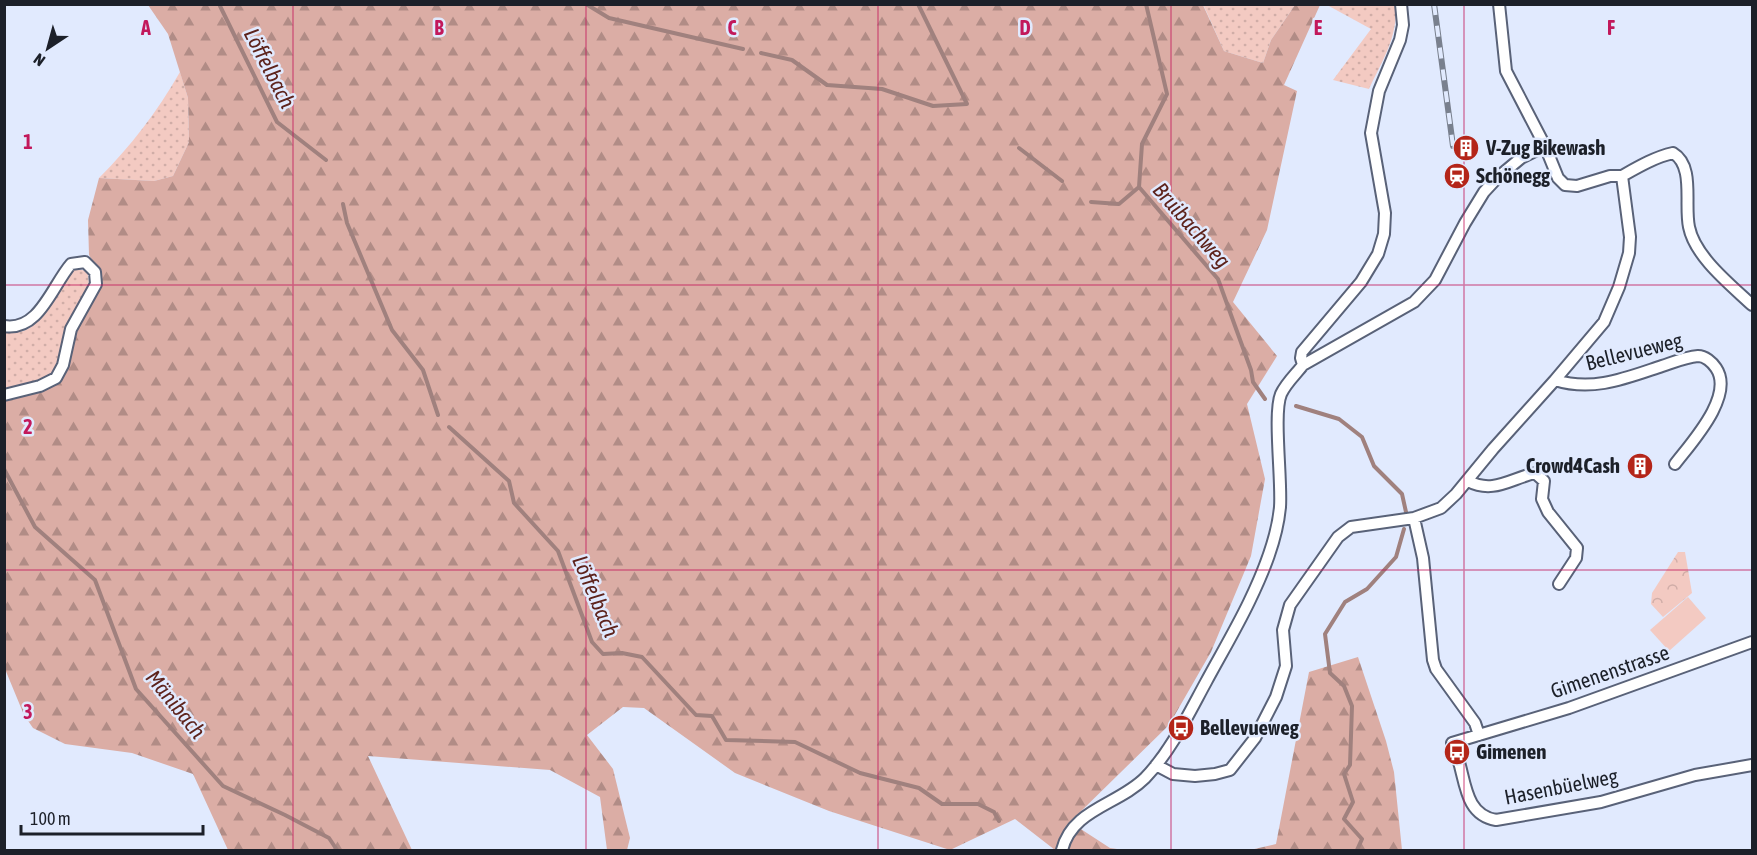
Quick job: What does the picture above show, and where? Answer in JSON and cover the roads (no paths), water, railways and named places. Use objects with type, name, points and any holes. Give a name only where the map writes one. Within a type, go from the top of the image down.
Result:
[{"type":"street","points":[[1303,365],[1302,352],[1361,282],[1378,254],[1384,234],[1385,213],[1371,133],[1379,91],[1400,40],[1403,25],[1401,4]]},
{"type":"street","points":[[1499,4],[1506,70],[1545,146],[1558,178],[1565,184],[1577,186],[1610,176],[1622,176],[1673,153],[1682,160],[1687,174],[1686,209],[1694,242],[1705,257],[1752,305]]},
{"type":"street","points":[[1062,850],[1069,832],[1084,816],[1131,790],[1156,765],[1181,728],[1248,603],[1273,541],[1280,509],[1278,416],[1280,395],[1290,380],[1303,365],[1414,302],[1435,280],[1484,192],[1521,158],[1545,146]]},
{"type":"street","name":"Bellevueweg","points":[[1156,765],[1173,774],[1195,776],[1230,770],[1255,738],[1276,697],[1286,666],[1283,630],[1290,605],[1338,537],[1352,526],[1414,518],[1441,508],[1468,481],[1493,449],[1604,322],[1619,287],[1629,253],[1630,237],[1622,176]]},
{"type":"street","points":[[4,326],[22,326],[34,318],[71,264],[85,262],[95,272],[96,285],[71,329],[63,365],[56,378],[40,386],[4,395]]},
{"type":"street","name":"Bellevueweg","points":[[1555,380],[1572,385],[1596,385],[1623,379],[1687,358],[1701,356],[1713,363],[1719,371],[1721,381],[1718,398],[1708,421],[1675,464]]},
{"type":"street","points":[[1468,481],[1480,487],[1498,486],[1535,474],[1544,481],[1542,499],[1548,512],[1577,548],[1576,558],[1559,584]]},
{"type":"street","points":[[1414,518],[1423,558],[1433,660],[1436,669],[1474,723],[1479,735]]},
{"type":"street","name":"Gimenenstrasse","points":[[1479,735],[1569,708],[1752,642]]},
{"type":"street","name":"Hasenbüelweg","points":[[1479,735],[1452,744],[1459,756],[1472,807],[1484,816],[1496,820],[1601,802],[1695,775],[1752,765]]},
{"type":"waterway","points":[[586,4],[609,18],[743,49]]},
{"type":"waterway","points":[[761,53],[792,60],[827,85],[882,89],[933,106],[967,104],[918,4]]},
{"type":"waterway","points":[[1139,187],[1142,144],[1167,94],[1146,4]]},
{"type":"waterway","name":"Löffelbach","points":[[220,6],[277,122],[326,160]]},
{"type":"waterway","points":[[1019,148],[1062,181]]},
{"type":"waterway","name":"Bruibachweg","points":[[1091,202],[1119,204],[1139,187],[1218,279],[1251,370],[1253,382],[1265,399]]},
{"type":"waterway","name":"Löffelbach","points":[[343,204],[347,223],[392,330],[423,370],[438,415]]},
{"type":"waterway","name":"Bruibachweg","points":[[1296,406],[1339,419],[1362,437],[1374,466],[1402,494],[1406,512]]},
{"type":"waterway","name":"Löffelbach","points":[[449,427],[509,481],[514,503],[558,551],[592,642],[603,654],[622,653],[642,657],[696,715],[712,716],[726,740],[795,742],[860,773],[919,788],[942,804],[978,804],[994,812],[999,821]]},
{"type":"waterway","name":"Mänibach","points":[[4,469],[35,527],[95,580],[136,689],[223,786],[329,838],[337,850]]},
{"type":"waterway","name":"Bruibachweg","points":[[1357,850],[1362,839],[1344,819],[1353,802],[1344,774],[1350,765],[1352,706],[1344,686],[1330,673],[1325,634],[1345,602],[1367,589],[1396,557],[1404,529]]},
{"type":"railway","points":[[1434,4],[1453,146]]},
{"type":"place","name":"V-Zug Bikewash","points":[[1466,148]]},
{"type":"place","name":"Schönegg","points":[[1457,176]]},
{"type":"place","name":"Crowd4Cash","points":[[1640,466]]},
{"type":"place","name":"Bellevueweg","points":[[1181,728]]},
{"type":"place","name":"Gimenen","points":[[1457,752]]}]
